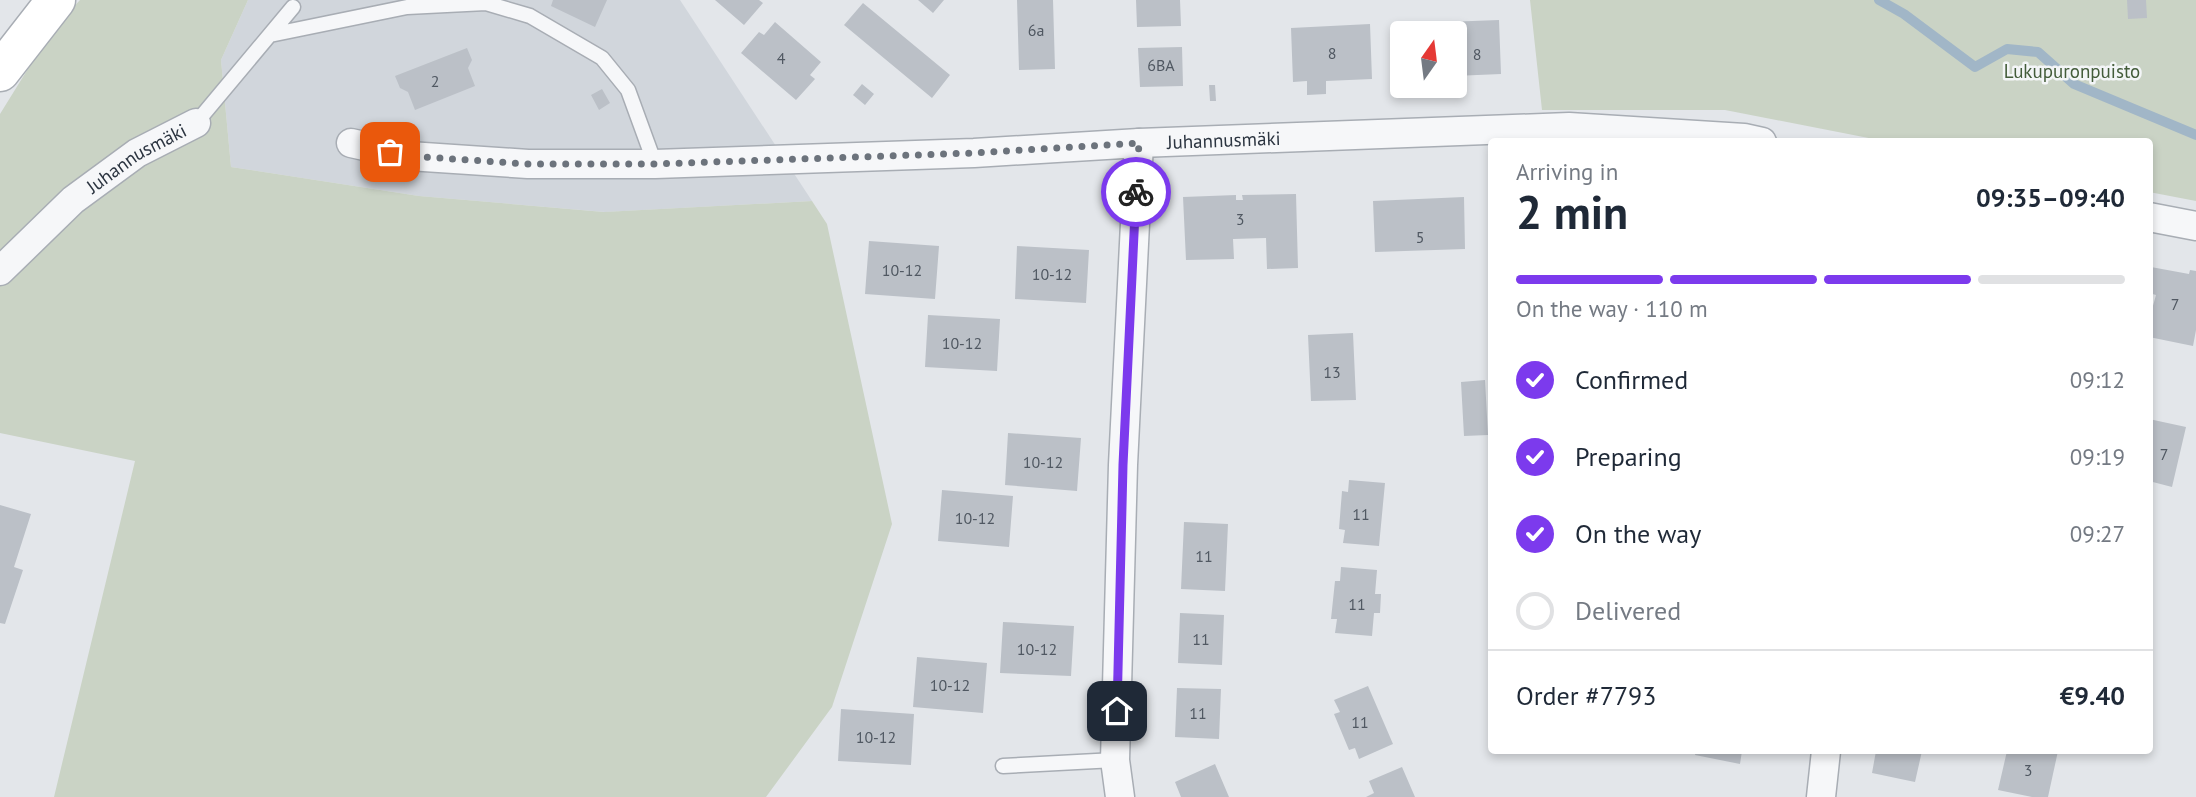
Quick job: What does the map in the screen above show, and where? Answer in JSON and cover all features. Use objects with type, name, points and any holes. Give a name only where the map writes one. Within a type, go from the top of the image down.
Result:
[{"type":"main road","points":[[0,72],[56,0]]},
{"type":"street","name":"Juhannusmäki","points":[[0,271],[72,200],[138,153],[196,123]]},
{"type":"street","name":"Juhannusmäki","points":[[351,143],[409,156],[528,164],[655,164],[1569,127],[1744,138]]},
{"type":"street","points":[[1120,797],[1115,760],[1123,465],[1139,143]]},
{"type":"street","points":[[2153,218],[2196,226]]},
{"type":"street","points":[[1821,797],[1826,754]]},
{"type":"lane","points":[[270,35],[407,7],[486,3],[530,16],[601,58],[628,90],[655,164]]},
{"type":"lane","name":"Juhannusmäki","points":[[196,123],[293,7]]},
{"type":"lane","points":[[1003,766],[1115,760]]},
{"type":"shaded area","points":[[248,0],[680,0],[812,201],[605,212],[419,196],[231,167],[221,60]]},
{"type":"green space","points":[[80,0],[248,0],[221,60],[231,167],[419,196],[604,212],[812,201],[827,224],[892,524],[832,707],[766,797],[54,797],[135,461],[0,433],[0,114],[52,30]]},
{"type":"green space","name":"Lukupuronpuisto","points":[[1530,0],[2196,0],[2196,201],[2153,193],[2153,138],[1868,138],[1725,110],[1542,110]]},
{"type":"building","points":[[553,0],[607,0],[595,27],[551,6]]},
{"type":"building","points":[[715,0],[759,0],[763,3],[744,25]]},
{"type":"building","points":[[918,0],[944,0],[933,13]]},
{"type":"building","points":[[1017,0],[1053,0],[1055,69],[1019,70]]},
{"type":"building","points":[[1136,0],[1180,0],[1181,26],[1137,27]]},
{"type":"building","points":[[2127,0],[2146,0],[2147,18],[2128,19]]},
{"type":"building","points":[[863,3],[950,75],[932,98],[844,25]]},
{"type":"building","points":[[1499,20],[1501,74],[1467,75],[1467,21]]},
{"type":"building","points":[[775,22],[821,62],[810,75],[815,79],[796,100],[741,53],[759,32],[764,35]]},
{"type":"building","points":[[1370,24],[1372,79],[1326,81],[1326,94],[1307,95],[1307,81],[1293,82],[1291,28]]},
{"type":"building","points":[[1182,47],[1183,86],[1140,87],[1138,48]]},
{"type":"building","points":[[467,48],[472,60],[468,68],[475,86],[415,110],[408,92],[400,88],[395,76]]},
{"type":"building","points":[[862,84],[874,94],[865,105],[853,95]]},
{"type":"building","points":[[1209,85],[1215,85],[1216,101],[1210,101]]},
{"type":"building","points":[[602,89],[610,103],[599,110],[591,95]]},
{"type":"building","points":[[1296,194],[1298,268],[1267,269],[1266,238],[1233,239],[1234,259],[1186,260],[1183,197],[1236,195],[1236,200],[1243,200],[1242,195]]},
{"type":"building","points":[[1464,197],[1465,249],[1375,252],[1373,201]]},
{"type":"building","points":[[869,241],[939,246],[935,299],[865,294]]},
{"type":"building","points":[[1017,246],[1089,250],[1086,303],[1015,299]]},
{"type":"building","points":[[2153,267],[2189,274],[2190,270],[2196,271],[2196,330],[2193,346],[2153,338],[2153,306],[2156,295],[2153,294]]},
{"type":"building","points":[[928,315],[1000,319],[997,371],[925,367]]},
{"type":"building","points":[[1353,333],[1356,400],[1311,401],[1308,335]]},
{"type":"building","points":[[1485,380],[1488,435],[1464,436],[1461,382]]},
{"type":"building","points":[[2153,420],[2186,427],[2172,487],[2153,482]]},
{"type":"building","points":[[1008,433],[1081,438],[1077,491],[1005,485]]},
{"type":"building","points":[[1349,480],[1385,483],[1379,546],[1343,543],[1345,530],[1339,529],[1342,491],[1348,492]]},
{"type":"building","points":[[942,490],[1013,496],[1009,547],[938,541]]},
{"type":"building","points":[[0,505],[31,514],[14,567],[23,570],[5,624],[0,623]]},
{"type":"building","points":[[1184,522],[1228,524],[1225,591],[1181,589]]},
{"type":"building","points":[[1341,567],[1377,570],[1375,594],[1381,594],[1380,613],[1374,613],[1372,636],[1335,633],[1337,619],[1331,619],[1335,581],[1340,581]]},
{"type":"building","points":[[1180,613],[1224,615],[1222,665],[1178,663]]},
{"type":"building","points":[[1003,622],[1074,626],[1071,676],[1000,673]]},
{"type":"building","points":[[917,657],[987,663],[983,713],[913,707]]},
{"type":"building","points":[[1368,686],[1393,744],[1359,759],[1355,748],[1349,750],[1334,714],[1340,712],[1334,700]]},
{"type":"building","points":[[1177,688],[1221,689],[1219,739],[1175,737]]},
{"type":"building","points":[[841,709],[914,714],[911,765],[838,761]]},
{"type":"building","points":[[1695,754],[1742,754],[1740,764]]},
{"type":"building","points":[[1875,754],[1921,754],[1915,782],[1872,773]]},
{"type":"building","points":[[2006,754],[2057,754],[2048,797],[2032,797],[1998,790]]},
{"type":"building","points":[[1215,764],[1229,797],[1181,797],[1175,782]]},
{"type":"building","points":[[1402,767],[1415,797],[1366,797],[1374,793],[1369,781]]},
{"type":"waterway","points":[[1879,0],[1904,14],[1975,67],[2007,49],[2038,52],[2074,84],[2196,135]]},
{"type":"way so far","points":[[390,152],[409,156],[528,164],[655,164],[974,153],[1139,143],[1136,192]]},
{"type":"route","points":[[1117,711],[1123,465],[1136,192]]}]
